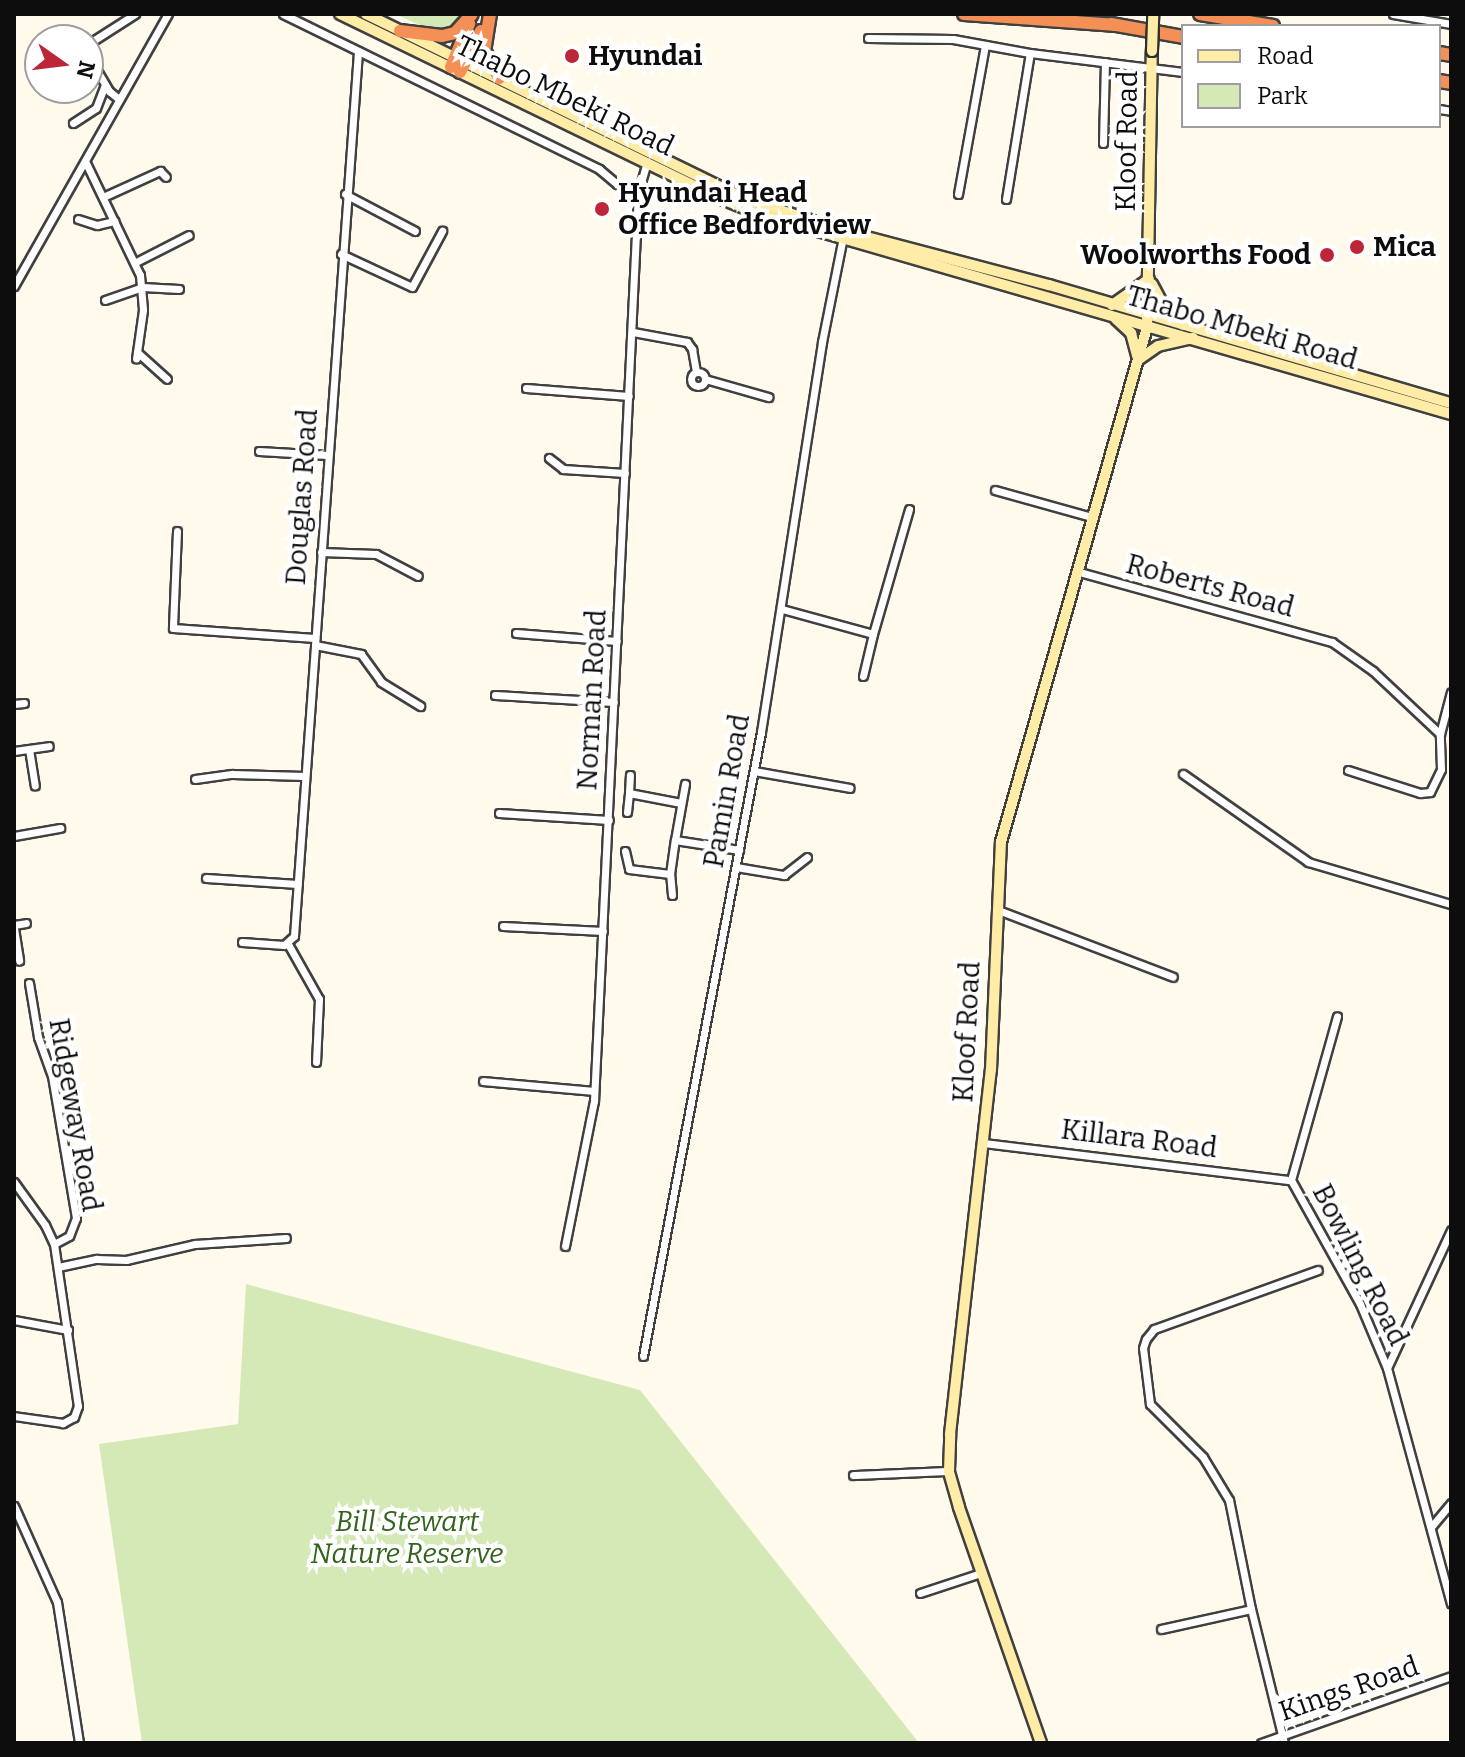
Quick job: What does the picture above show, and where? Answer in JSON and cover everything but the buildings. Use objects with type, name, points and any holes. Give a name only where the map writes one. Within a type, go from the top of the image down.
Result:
[{"type":"highway","points":[[458,64],[473,14]]},
{"type":"highway","points":[[400,31],[442,36],[455,33],[473,14]]},
{"type":"highway","points":[[458,64],[490,14]]},
{"type":"highway","points":[[490,14],[484,50],[499,78]]},
{"type":"highway","points":[[964,14],[1117,25]]},
{"type":"highway","points":[[1049,14],[1181,37]]},
{"type":"highway","points":[[1200,14],[1261,24]]},
{"type":"main road","name":"Thabo Mbeki Road","points":[[340,14],[499,78],[724,201],[767,217],[823,229]]},
{"type":"main road","name":"Thabo Mbeki Road","points":[[366,14],[458,64],[648,158],[823,229],[1112,305],[1194,338],[1380,386]]},
{"type":"main road","name":"Kloof Road","points":[[1041,1743],[949,1471],[991,1070],[999,856],[1006,817],[1148,321],[1153,14]]},
{"type":"main road","name":"Thabo Mbeki Road","points":[[978,271],[1114,317],[1185,327],[1380,386]]},
{"type":"main road","points":[[1112,305],[1149,277],[1158,299],[1185,327]]},
{"type":"main road","points":[[1114,317],[1131,333],[1137,360],[1158,346],[1194,338]]},
{"type":"main road","points":[[1380,386],[1451,403]]},
{"type":"main road","points":[[1380,386],[1451,414]]},
{"type":"street","points":[[104,34],[135,14]]},
{"type":"street","points":[[14,286],[168,14]]},
{"type":"street","points":[[283,14],[599,169],[617,184],[638,193]]},
{"type":"street","points":[[1393,14],[1451,24]]},
{"type":"street","points":[[868,38],[953,39],[1030,53],[1181,72]]},
{"type":"street","points":[[958,194],[985,46]]},
{"type":"street","name":"Douglas Road","points":[[288,944],[294,936],[345,194],[358,51]]},
{"type":"street","points":[[1006,199],[1030,53]]},
{"type":"street","points":[[1103,143],[1105,62]]},
{"type":"street","points":[[73,123],[96,108],[105,85],[119,99]]},
{"type":"street","name":"Norman Road","points":[[565,1246],[594,1091],[638,193],[648,158]]},
{"type":"street","points":[[86,163],[136,262],[142,287],[137,356],[167,379]]},
{"type":"street","points":[[103,197],[160,171],[166,177]]},
{"type":"street","points":[[345,194],[415,231]]},
{"type":"street","points":[[78,219],[97,225],[115,221]]},
{"type":"street","points":[[341,254],[412,287],[442,231]]},
{"type":"street","points":[[136,262],[189,235]]},
{"type":"street","name":"Pamin Road","points":[[643,1356],[754,771],[816,379],[843,235]]},
{"type":"street","points":[[105,300],[142,287],[179,289]]},
{"type":"street","points":[[633,332],[687,342],[692,349],[696,372],[692,378],[694,384],[702,384],[705,379],[768,397]]},
{"type":"street","points":[[526,388],[629,396]]},
{"type":"street","points":[[259,451],[327,455]]},
{"type":"street","points":[[549,458],[563,469],[625,473]]},
{"type":"street","points":[[995,490],[1092,517]]},
{"type":"street","points":[[863,676],[909,509]]},
{"type":"street","points":[[177,531],[173,628],[315,641],[361,654],[381,682],[420,706]]},
{"type":"street","points":[[321,552],[376,554],[418,576]]},
{"type":"street","name":"Roberts Road","points":[[1076,571],[1332,642],[1373,671],[1440,734]]},
{"type":"street","points":[[782,609],[873,634]]},
{"type":"street","points":[[516,633],[617,641]]},
{"type":"street","points":[[1348,770],[1420,793],[1430,792],[1441,769],[1440,734],[1451,692]]},
{"type":"street","points":[[495,695],[614,702]]},
{"type":"street","points":[[14,704],[24,703]]},
{"type":"street","points":[[14,751],[49,746]]},
{"type":"street","points":[[29,749],[35,786]]},
{"type":"street","points":[[754,771],[850,788]]},
{"type":"street","points":[[195,779],[246,774],[305,776]]},
{"type":"street","points":[[1183,774],[1308,862],[1451,904]]},
{"type":"street","points":[[627,812],[630,775]]},
{"type":"street","points":[[672,895],[670,874],[685,784]]},
{"type":"street","points":[[629,793],[681,803]]},
{"type":"street","points":[[499,813],[609,820]]},
{"type":"street","points":[[14,836],[60,828]]},
{"type":"street","points":[[675,840],[739,850]]},
{"type":"street","points":[[625,851],[629,869],[670,874]]},
{"type":"street","points":[[736,867],[784,875],[807,857]]},
{"type":"street","points":[[206,878],[298,884]]},
{"type":"street","points":[[998,910],[1173,977]]},
{"type":"street","points":[[19,961],[14,926],[26,923]]},
{"type":"street","points":[[503,926],[603,931]]},
{"type":"street","points":[[242,942],[288,944],[319,999],[316,1062]]},
{"type":"street","name":"Ridgeway Road","points":[[29,983],[38,1037],[52,1076],[76,1218],[69,1236],[54,1244]]},
{"type":"street","points":[[1291,1180],[1337,1016]]},
{"type":"street","points":[[483,1081],[594,1091]]},
{"type":"street","name":"Killara Road","points":[[983,1143],[1291,1180]]},
{"type":"street","name":"Bowling Road","points":[[1291,1180],[1360,1304],[1387,1368],[1451,1603]]},
{"type":"street","points":[[14,1182],[45,1225],[54,1244],[78,1402],[74,1417],[59,1424],[14,1416]]},
{"type":"street","points":[[1387,1368],[1451,1230]]},
{"type":"street","points":[[58,1267],[97,1259],[126,1260],[195,1244],[286,1238]]},
{"type":"street","points":[[1283,1739],[1251,1609],[1229,1500],[1203,1457],[1150,1404],[1143,1348],[1154,1329],[1318,1270]]},
{"type":"street","points":[[14,1320],[68,1330]]},
{"type":"street","points":[[853,1475],[949,1471]]},
{"type":"street","points":[[1431,1527],[1451,1503]]},
{"type":"street","points":[[14,1506],[57,1602],[79,1743]]},
{"type":"street","points":[[920,1593],[981,1573]]},
{"type":"street","points":[[1161,1629],[1251,1609]]},
{"type":"street","name":"Kings Road","points":[[1261,1743],[1283,1739],[1451,1676]]},
{"type":"green space","points":[[395,14],[460,14],[451,28],[436,32]]},
{"type":"green space","name":"Bill Stewart Nature Reserve","points":[[246,1284],[640,1390],[919,1743],[142,1743],[99,1444],[238,1424]]},
{"type":"place","name":"Hyundai","points":[[572,56]]},
{"type":"place","name":"Hyundai Head Office Bedfordview","points":[[602,209]]},
{"type":"place","name":"Mica","points":[[1357,247]]},
{"type":"place","name":"Woolworths Food","points":[[1327,255]]}]
